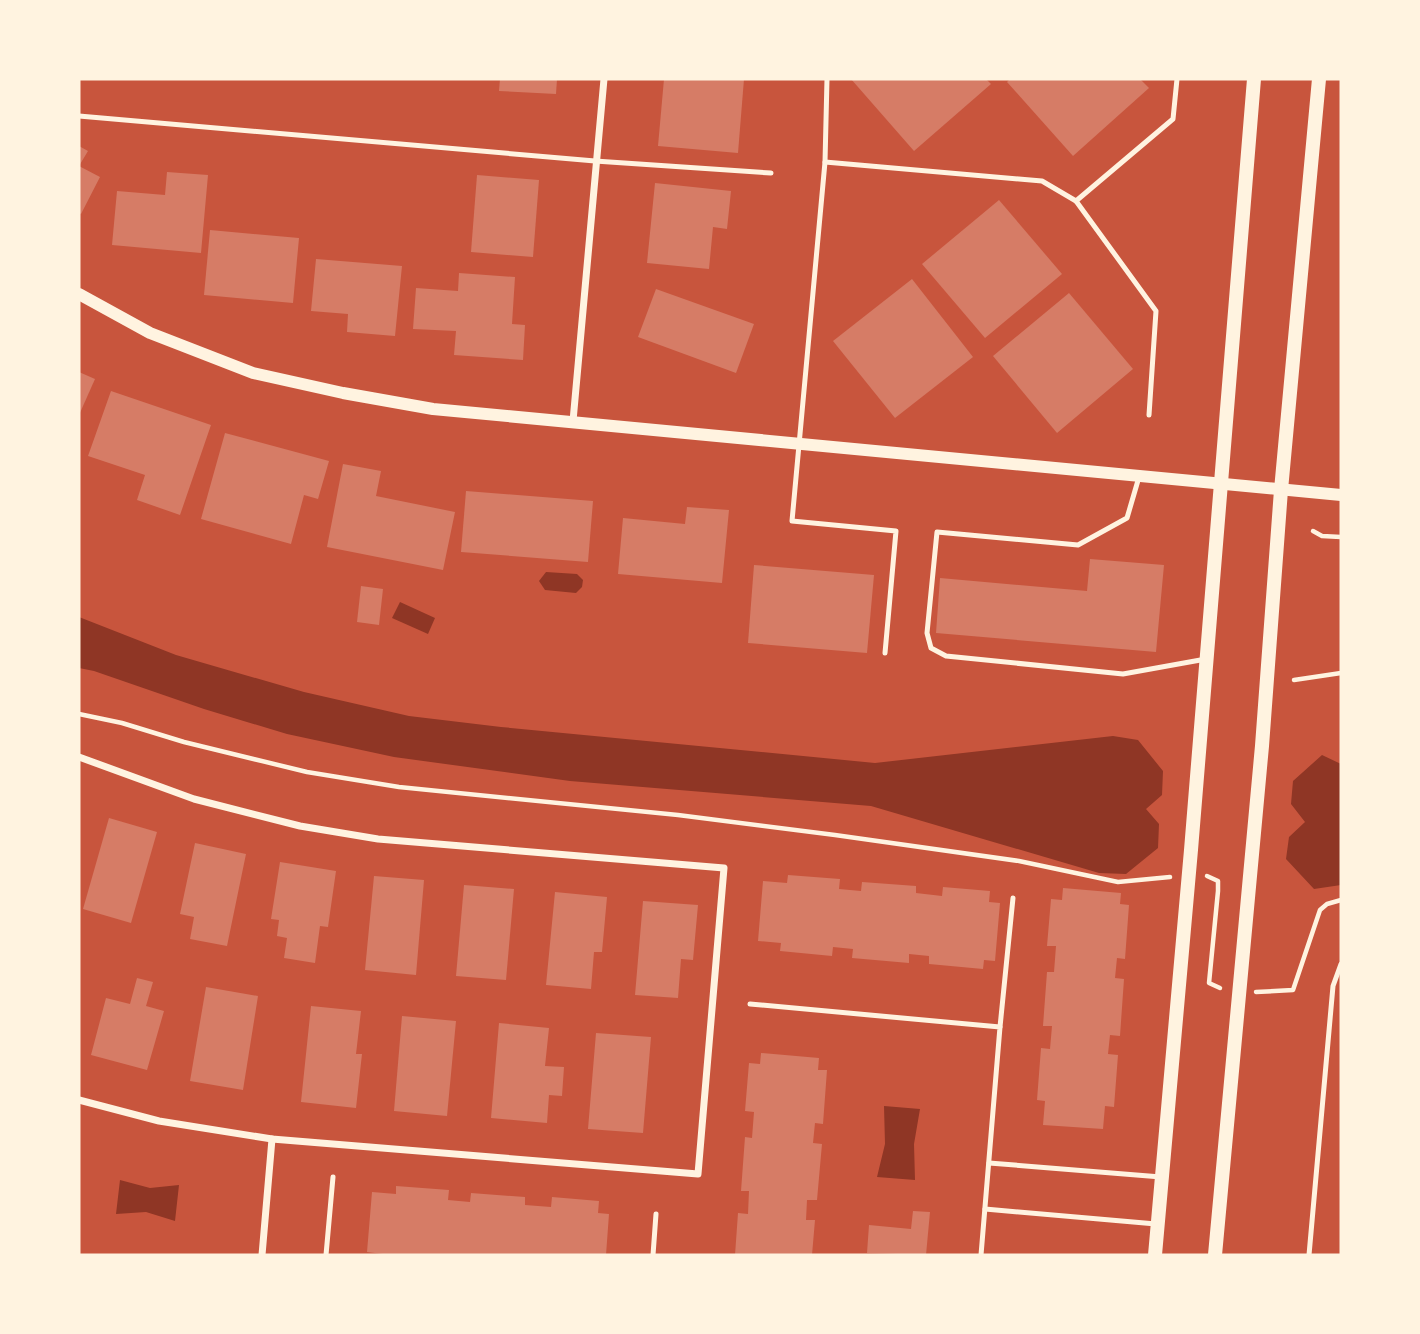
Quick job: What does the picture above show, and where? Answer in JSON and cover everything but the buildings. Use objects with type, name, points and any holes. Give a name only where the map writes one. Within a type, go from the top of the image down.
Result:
[{"type":"main road","points":[[1154,1255],[1191,850],[1254,79]]},
{"type":"main road","points":[[1215,1255],[1319,79]]},
{"type":"street","points":[[573,421],[604,79]]},
{"type":"street","points":[[79,294],[150,333],[253,373],[342,393],[433,409],[1341,495]]},
{"type":"street","points":[[79,757],[194,799],[300,826],[378,839],[724,868],[698,1174],[272,1139],[159,1121],[79,1100]]},
{"type":"street","points":[[261,1255],[272,1139]]},
{"type":"lane","points":[[827,79],[825,162],[792,521],[896,531],[885,653]]},
{"type":"lane","points":[[1076,201],[1173,119],[1177,79]]},
{"type":"lane","points":[[79,116],[595,161],[771,173]]},
{"type":"lane","points":[[825,162],[1042,181],[1076,201],[1156,311],[1149,415]]},
{"type":"lane","points":[[1139,477],[1127,518],[1078,545],[937,532],[927,633],[931,648],[946,656],[1124,674],[1206,659]]},
{"type":"lane","points":[[981,1255],[1013,898]]},
{"type":"lane","points":[[1309,1255],[1333,986],[1341,964]]},
{"type":"lane","points":[[750,1004],[1000,1027]]},
{"type":"lane","points":[[989,1163],[1161,1177]]},
{"type":"lane","points":[[327,1255],[333,1177]]},
{"type":"lane","points":[[985,1209],[1157,1224]]},
{"type":"lane","points":[[653,1255],[656,1214]]},
{"type":"path","points":[[1313,531],[1322,536],[1341,537]]},
{"type":"path","points":[[1294,680],[1341,673]]},
{"type":"path","points":[[79,714],[306,772],[399,787],[678,815],[835,835],[1020,861],[1118,882],[1160,877]]},
{"type":"shaded area","points":[[546,572],[577,574],[583,580],[582,587],[576,593],[545,590],[539,581]]},
{"type":"shaded area","points":[[400,602],[435,618],[428,634],[392,618]]},
{"type":"shaded area","points":[[79,617],[176,655],[304,692],[409,716],[501,727],[875,763],[1113,736],[1138,740],[1163,771],[1162,795],[1146,809],[1159,824],[1158,848],[1126,874],[1099,873],[871,806],[570,781],[394,757],[287,734],[79,668]]},
{"type":"shaded area","points":[[1322,755],[1341,764],[1341,885],[1314,889],[1286,859],[1289,837],[1305,822],[1291,804],[1293,781]]},
{"type":"shaded area","points":[[884,1106],[920,1109],[914,1144],[915,1180],[877,1177],[885,1144]]},
{"type":"shaded area","points":[[120,1180],[150,1188],[179,1185],[175,1221],[146,1212],[116,1214]]}]
